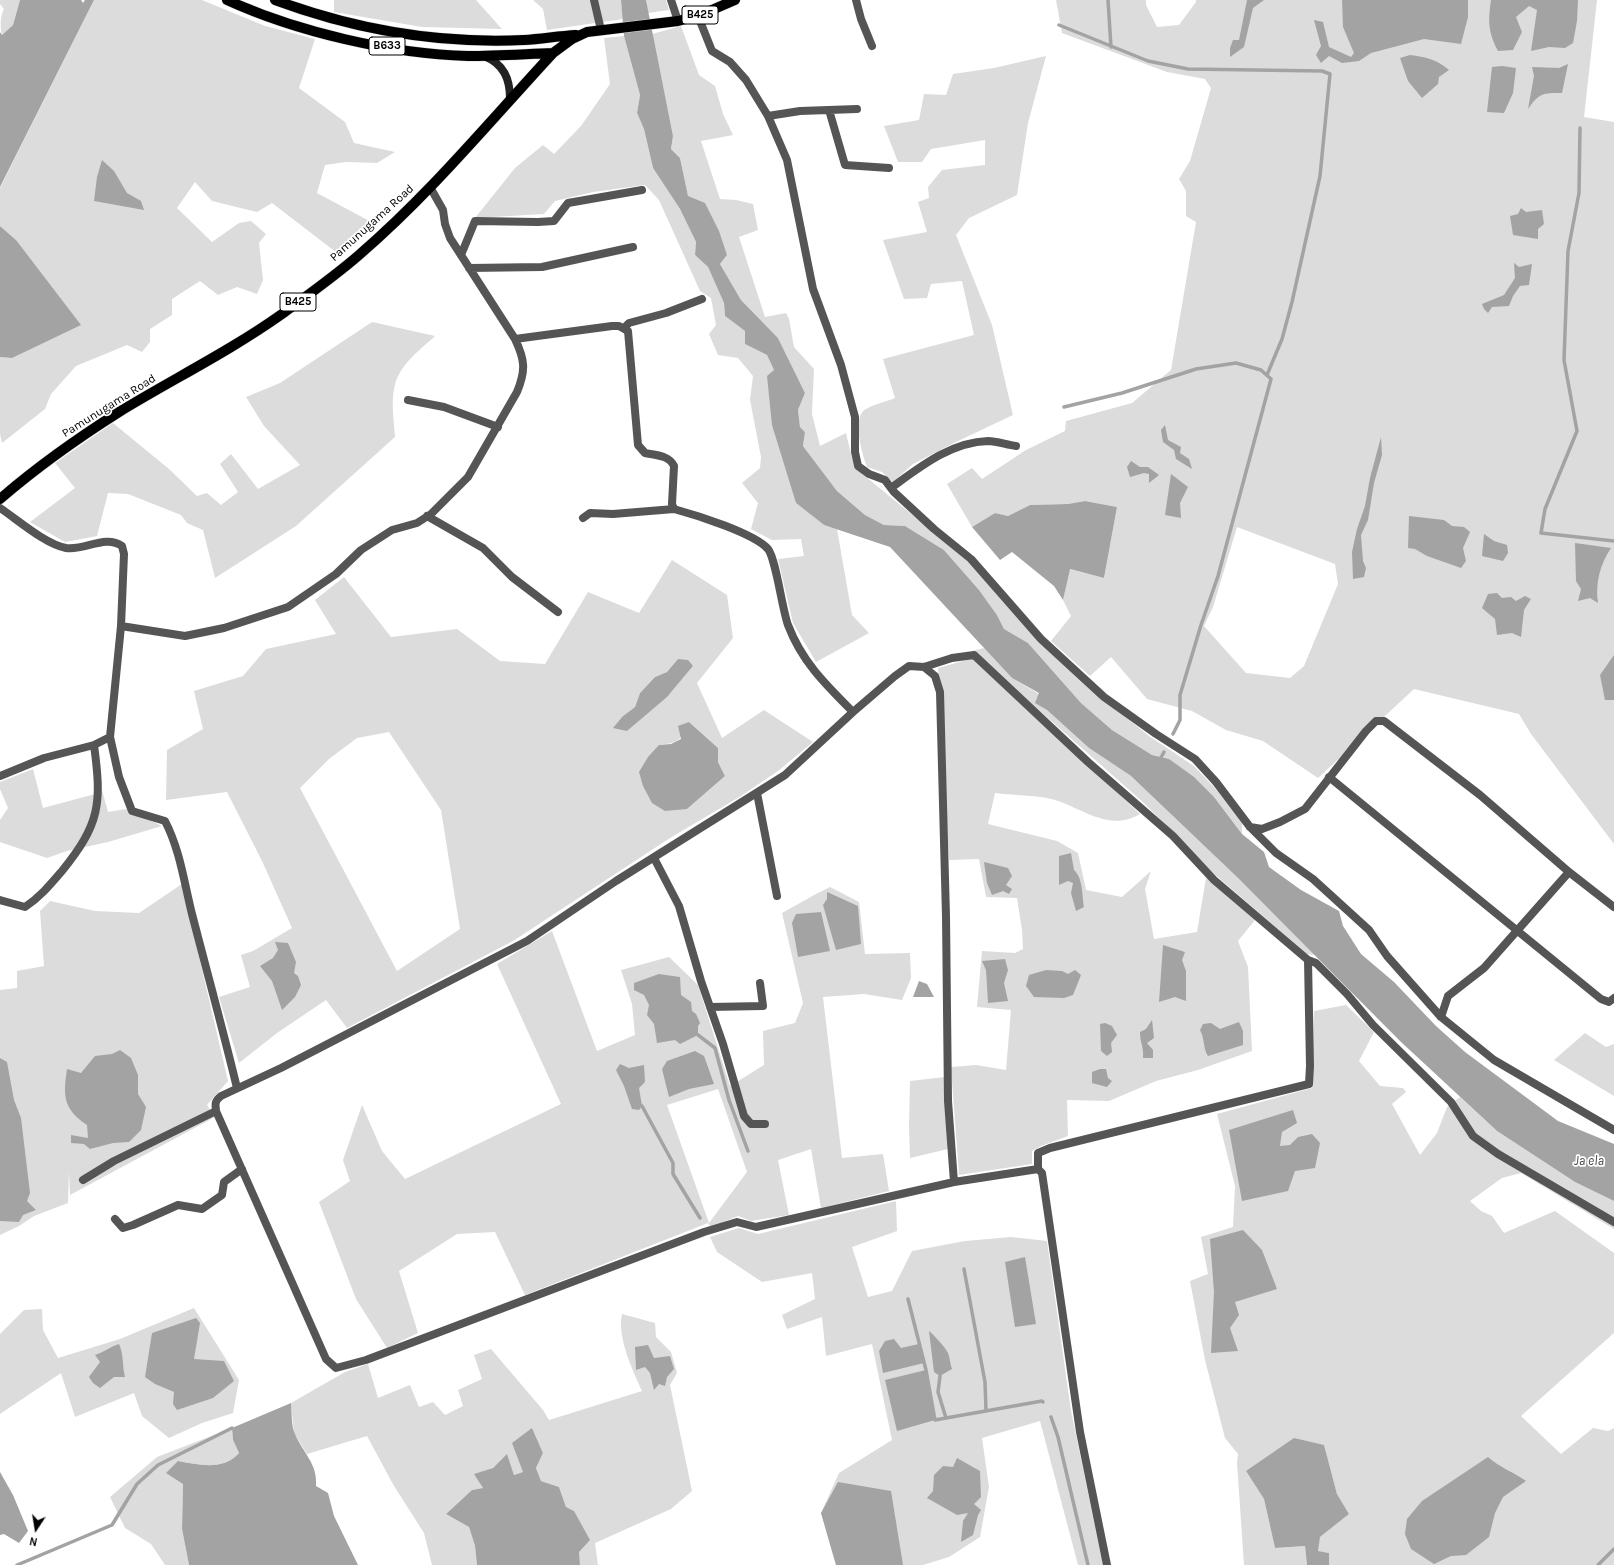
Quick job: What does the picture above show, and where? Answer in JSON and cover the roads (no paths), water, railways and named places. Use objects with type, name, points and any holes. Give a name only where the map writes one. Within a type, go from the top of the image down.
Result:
[{"type":"main road","name":"B633","points":[[228,0],[274,18],[365,43],[441,54],[481,55],[553,53]]},
{"type":"main road","name":"B633","points":[[275,0],[356,26],[414,37],[490,41],[525,40],[579,35]]},
{"type":"main road","name":"Pamunugama Road","points":[[0,499],[26,476],[118,413],[225,351],[282,314],[359,255],[430,186],[553,53],[579,35],[601,30],[678,21],[698,16],[719,3],[735,0]]},
{"type":"main road","points":[[481,55],[493,60],[503,70],[508,81],[510,99]]},
{"type":"street","points":[[594,0],[601,30]]},
{"type":"street","points":[[671,0],[678,21]]},
{"type":"street","points":[[856,0],[861,19],[872,46]]},
{"type":"street","points":[[698,16],[712,51],[730,62],[746,80],[768,116],[788,167],[813,289],[842,365],[855,416],[855,452],[858,466],[869,474],[885,480],[934,529],[971,559],[1041,639],[1104,697],[1156,734],[1195,759],[1216,782],[1250,827],[1276,853],[1313,879],[1368,930],[1387,956],[1441,1018],[1494,1060],[1614,1130]]},
{"type":"street","points":[[829,110],[845,165],[889,168]]},
{"type":"street","points":[[768,116],[800,111],[856,110]]},
{"type":"street","points":[[120,626],[185,636],[224,628],[288,607],[336,574],[361,550],[392,530],[417,523],[427,516],[468,477],[498,427],[522,380],[523,356],[515,339],[450,238],[445,224],[443,210],[430,186]]},
{"type":"street","points":[[461,255],[475,221],[554,221],[568,203],[642,190]]},
{"type":"street","points":[[469,268],[542,267],[632,247]]},
{"type":"street","points":[[624,328],[629,323],[666,313],[702,299]]},
{"type":"street","points":[[515,339],[612,326],[624,328],[629,336],[638,445],[644,453],[663,457],[672,461],[674,466],[672,504],[674,509]]},
{"type":"street","points":[[408,400],[444,407],[498,427]]},
{"type":"street","points":[[892,488],[917,469],[958,446],[989,441],[1016,446]]},
{"type":"street","points":[[0,508],[46,539],[66,548],[106,542],[116,542],[122,546],[124,554],[120,626],[110,737],[119,777],[132,811],[165,821],[170,831],[185,879],[192,913],[237,1088]]},
{"type":"street","points":[[583,518],[590,513],[613,514],[674,509],[756,539],[768,550],[784,613],[795,640],[817,676],[853,712]]},
{"type":"street","points":[[427,516],[483,548],[512,577],[558,612]]},
{"type":"street","points":[[1038,1169],[954,1182],[756,1228],[738,1222],[704,1232],[366,1360],[336,1368],[326,1359],[216,1111],[216,1100],[527,941],[616,881],[785,775],[853,712],[895,676],[910,666],[924,667],[952,658],[974,655],[1088,762],[1174,836],[1214,880],[1308,960],[1316,963],[1347,994],[1373,1025],[1451,1102],[1473,1136],[1498,1154],[1614,1222]]},
{"type":"street","points":[[924,667],[936,676],[940,692],[946,916],[948,1101],[954,1182]]},
{"type":"street","points":[[1250,827],[1262,829],[1280,822],[1305,808],[1376,720],[1384,721],[1480,795],[1569,872],[1614,907]]},
{"type":"street","points":[[0,776],[44,758],[94,745],[110,737]]},
{"type":"street","points":[[0,900],[25,907],[40,898],[75,854],[91,829],[97,808],[98,777],[94,745]]},
{"type":"street","points":[[1330,777],[1601,999],[1608,1002],[1614,998]]},
{"type":"street","points":[[757,793],[777,896]]},
{"type":"street","points":[[654,858],[679,906],[744,1116],[751,1124],[766,1124]]},
{"type":"street","points":[[1441,1018],[1448,996],[1484,968],[1518,932],[1569,872]]},
{"type":"street","points":[[1107,1565],[1080,1432],[1042,1173],[1038,1169],[1038,1153],[1050,1148],[1309,1084],[1308,960]]},
{"type":"street","points":[[710,1007],[763,1006],[760,982]]},
{"type":"street","points":[[83,1180],[114,1161],[216,1111]]},
{"type":"street","points":[[115,1219],[123,1228],[178,1205],[202,1208],[222,1195],[224,1182],[242,1169]]},
{"type":"water","points":[[20,0],[81,0],[83,3],[85,0],[94,0],[0,187],[0,32],[2,35],[13,25]]},
{"type":"water","name":"Ja ela","points":[[621,0],[646,0],[673,136],[671,149],[680,158],[688,196],[705,203],[719,231],[727,255],[720,264],[741,300],[778,338],[805,393],[798,410],[800,427],[805,432],[803,446],[837,491],[865,515],[884,525],[905,526],[944,550],[979,590],[997,615],[1004,629],[1028,643],[1081,703],[1112,730],[1152,755],[1169,759],[1194,777],[1214,797],[1242,834],[1264,852],[1269,867],[1301,890],[1339,911],[1343,926],[1361,954],[1394,982],[1436,1026],[1465,1052],[1558,1121],[1614,1144],[1614,1201],[1575,1182],[1497,1131],[1400,1041],[1238,878],[1131,776],[1089,748],[1047,710],[1035,703],[1039,693],[1012,678],[890,547],[824,525],[796,503],[772,425],[767,376],[774,370],[767,355],[745,344],[745,331],[725,316],[724,303],[708,267],[695,255],[696,242],[680,209],[653,168],[644,129],[637,113],[640,95],[624,36]]},
{"type":"water","points":[[1247,0],[1264,0],[1253,8],[1244,47],[1230,57],[1230,48],[1233,40],[1239,40]]},
{"type":"water","points":[[1342,0],[1468,0],[1468,17],[1461,44],[1424,39],[1371,53],[1359,61],[1342,63],[1329,56],[1321,63],[1316,55],[1321,46],[1314,20],[1323,22],[1329,47],[1351,57],[1354,53],[1343,27]]},
{"type":"water","points":[[1491,0],[1578,0],[1577,21],[1573,43],[1565,48],[1549,47],[1531,51],[1537,10],[1529,6],[1516,17],[1522,32],[1513,50],[1498,51],[1492,38],[1490,26],[1489,14]]},
{"type":"water","points":[[1410,55],[1431,59],[1440,63],[1449,70],[1439,77],[1438,84],[1422,98],[1408,81],[1400,58]]},
{"type":"water","points":[[1568,64],[1562,93],[1542,95],[1535,100],[1528,109],[1534,76],[1532,67],[1559,68]]},
{"type":"water","points":[[1502,66],[1516,68],[1513,93],[1504,113],[1487,112],[1492,67]]},
{"type":"water","points":[[102,160],[114,171],[127,193],[141,201],[144,210],[94,201],[97,177]]},
{"type":"water","points":[[1521,208],[1526,212],[1542,210],[1544,224],[1538,229],[1538,239],[1513,235],[1510,216],[1518,214]]},
{"type":"water","points":[[0,226],[16,240],[81,325],[12,358],[0,357]]},
{"type":"water","points":[[1514,263],[1519,267],[1532,264],[1529,285],[1520,286],[1513,296],[1509,306],[1492,307],[1488,313],[1482,304],[1504,295],[1515,278]]},
{"type":"water","points":[[1165,425],[1168,440],[1181,447],[1180,453],[1189,459],[1192,469],[1176,459],[1174,450],[1163,442],[1161,430]]},
{"type":"water","points":[[1381,437],[1382,455],[1374,483],[1368,520],[1361,535],[1363,561],[1366,568],[1364,577],[1353,579],[1352,552],[1357,529],[1365,506],[1370,478]]},
{"type":"water","points":[[1131,461],[1140,467],[1148,467],[1159,475],[1149,483],[1149,474],[1144,473],[1130,477],[1127,467]]},
{"type":"water","points":[[1171,474],[1188,487],[1180,503],[1181,518],[1165,515]]},
{"type":"water","points":[[1085,501],[1117,507],[1104,578],[1070,569],[1063,600],[1054,586],[1012,552],[1000,560],[972,527],[995,513],[1008,516],[1030,505],[1068,504]]},
{"type":"water","points":[[1409,516],[1444,520],[1452,526],[1464,527],[1470,532],[1463,548],[1466,561],[1461,568],[1427,556],[1415,549],[1408,548]]},
{"type":"water","points":[[1484,534],[1494,541],[1507,545],[1508,553],[1503,561],[1482,556]]},
{"type":"water","points":[[1575,543],[1611,548],[1599,574],[1597,589],[1598,603],[1590,598],[1578,601],[1581,589],[1576,581]]},
{"type":"water","points":[[1497,593],[1502,598],[1511,597],[1516,601],[1525,596],[1531,599],[1524,610],[1521,637],[1512,633],[1497,635],[1495,619],[1482,608],[1488,594]]},
{"type":"water","points":[[1614,655],[1614,700],[1605,700],[1600,675]]},
{"type":"water","points":[[678,659],[688,660],[693,666],[667,697],[627,731],[613,728],[623,716],[635,707],[640,693],[655,677],[667,672]]},
{"type":"water","points":[[689,722],[718,748],[718,762],[725,776],[687,809],[665,811],[652,803],[643,786],[639,772],[648,757],[659,745],[671,744],[681,739],[678,726]]},
{"type":"water","points":[[1071,853],[1074,870],[1081,882],[1084,907],[1076,911],[1071,893],[1073,883],[1068,881],[1059,885],[1059,856]]},
{"type":"water","points":[[984,862],[1008,868],[1012,876],[1006,885],[1012,889],[1009,894],[1003,891],[992,895],[987,883]]},
{"type":"water","points":[[827,892],[858,906],[861,944],[836,950],[823,905],[827,899]]},
{"type":"water","points":[[821,912],[830,951],[798,957],[792,923],[796,914]]},
{"type":"water","points":[[275,942],[288,943],[296,962],[294,973],[298,976],[301,985],[295,997],[282,1010],[272,981],[260,966],[273,958],[278,950]]},
{"type":"water","points":[[1163,945],[1185,952],[1182,960],[1186,971],[1186,1001],[1175,997],[1159,1002]]},
{"type":"water","points":[[1005,959],[1008,970],[1004,983],[1008,1001],[988,1003],[986,970],[982,961]]},
{"type":"water","points":[[1046,970],[1062,971],[1068,974],[1075,970],[1081,975],[1073,995],[1064,998],[1034,997],[1026,986],[1029,975]]},
{"type":"water","points":[[659,974],[680,977],[681,995],[691,1002],[692,1011],[696,1014],[700,1023],[698,1026],[698,1035],[680,1044],[675,1040],[657,1043],[654,1024],[647,1015],[649,1005],[644,995],[634,990],[634,983]]},
{"type":"water","points":[[919,981],[927,984],[934,997],[913,997]]},
{"type":"water","points":[[1152,1020],[1154,1038],[1147,1043],[1153,1050],[1153,1058],[1143,1058],[1140,1032],[1146,1029]]},
{"type":"water","points":[[1239,1022],[1243,1031],[1243,1045],[1208,1056],[1200,1030],[1203,1024],[1211,1023],[1220,1029]]},
{"type":"water","points":[[1105,1023],[1112,1026],[1117,1035],[1111,1043],[1112,1052],[1107,1056],[1101,1051],[1100,1024]]},
{"type":"water","points":[[120,1050],[131,1058],[138,1075],[138,1094],[146,1107],[141,1130],[129,1142],[113,1143],[90,1149],[84,1144],[71,1143],[71,1135],[88,1138],[87,1125],[73,1113],[66,1101],[65,1087],[67,1069],[81,1073],[95,1056],[112,1054]]},
{"type":"water","points":[[695,1051],[704,1056],[714,1084],[689,1089],[669,1097],[662,1069],[667,1061]]},
{"type":"water","points":[[0,1058],[7,1062],[14,1100],[21,1118],[30,1193],[27,1201],[36,1210],[23,1215],[19,1222],[0,1221]]},
{"type":"water","points":[[620,1064],[629,1068],[644,1065],[645,1082],[639,1088],[642,1106],[639,1110],[632,1109],[624,1086],[616,1070]]},
{"type":"water","points":[[1100,1069],[1106,1069],[1108,1078],[1112,1081],[1107,1087],[1092,1083],[1092,1072]]},
{"type":"water","points":[[1293,1110],[1297,1123],[1282,1132],[1280,1146],[1290,1145],[1298,1137],[1312,1134],[1320,1143],[1315,1168],[1295,1171],[1288,1191],[1242,1201],[1229,1130]]},
{"type":"water","points":[[1243,1230],[1262,1250],[1277,1289],[1235,1302],[1239,1315],[1230,1328],[1238,1351],[1211,1353],[1214,1292],[1210,1239]]},
{"type":"water","points":[[1025,1257],[1036,1324],[1015,1327],[1005,1262]]},
{"type":"water","points":[[196,1318],[200,1323],[194,1359],[224,1361],[234,1381],[213,1398],[177,1410],[173,1404],[174,1392],[155,1384],[145,1377],[152,1333]]},
{"type":"water","points":[[929,1331],[948,1353],[952,1369],[940,1376],[934,1372]]},
{"type":"water","points":[[894,1339],[901,1348],[919,1344],[924,1363],[883,1373],[879,1351],[885,1341]]},
{"type":"water","points":[[119,1344],[122,1352],[125,1377],[114,1377],[100,1388],[93,1383],[89,1377],[100,1362],[95,1355]]},
{"type":"water","points":[[648,1345],[654,1358],[670,1356],[674,1369],[667,1377],[665,1386],[659,1384],[654,1390],[650,1373],[645,1367],[636,1370],[635,1347]]},
{"type":"water","points":[[926,1370],[935,1420],[897,1431],[885,1380]]},
{"type":"water","points":[[291,1403],[294,1431],[315,1471],[316,1486],[328,1493],[334,1516],[358,1565],[189,1565],[182,1529],[183,1484],[166,1473],[178,1461],[210,1465],[233,1459],[239,1453],[233,1440],[232,1428]]},
{"type":"water","points":[[532,1428],[543,1453],[536,1468],[541,1481],[559,1487],[566,1507],[574,1511],[590,1540],[579,1552],[580,1565],[477,1565],[475,1546],[469,1527],[446,1514],[472,1490],[483,1488],[474,1474],[493,1468],[507,1454],[514,1475],[523,1472],[512,1443]]},
{"type":"water","points":[[1294,1438],[1324,1445],[1337,1494],[1349,1514],[1320,1537],[1318,1551],[1329,1553],[1329,1565],[1307,1565],[1305,1546],[1275,1548],[1264,1499],[1246,1471]]},
{"type":"water","points":[[1488,1457],[1526,1481],[1503,1497],[1495,1513],[1489,1537],[1466,1555],[1451,1556],[1434,1564],[1411,1549],[1405,1534],[1407,1519],[1422,1501]]},
{"type":"water","points":[[957,1458],[980,1471],[981,1497],[974,1504],[981,1510],[978,1515],[973,1535],[961,1542],[963,1521],[968,1513],[957,1515],[927,1498],[933,1491],[934,1475],[943,1466],[953,1467]]},
{"type":"water","points":[[0,1472],[13,1495],[28,1531],[19,1543],[4,1534],[0,1535]]},
{"type":"water","points":[[838,1482],[891,1491],[903,1565],[836,1565],[821,1513]]},
{"type":"waterway","points":[[1108,0],[1111,47]]},
{"type":"waterway","points":[[1059,25],[1148,61],[1188,69],[1322,71],[1330,74],[1320,176],[1292,302],[1282,339],[1267,375]]},
{"type":"waterway","points":[[1580,128],[1579,193],[1568,251],[1564,360],[1577,431],[1545,509],[1541,533],[1614,541]]},
{"type":"waterway","points":[[1064,407],[1122,393],[1196,369],[1236,363],[1261,370],[1271,379],[1218,576],[1201,625],[1180,695],[1180,720],[1173,734]]},
{"type":"waterway","points":[[1159,761],[1164,752]]},
{"type":"waterway","points":[[698,1035],[715,1048],[729,1100],[748,1151]]},
{"type":"waterway","points":[[642,1106],[673,1163],[673,1174],[700,1218]]},
{"type":"waterway","points":[[964,1269],[985,1382],[986,1411]]},
{"type":"waterway","points":[[908,1299],[926,1370],[935,1420],[946,1418]]},
{"type":"waterway","points":[[940,1376],[938,1392],[946,1418],[1043,1402]]},
{"type":"waterway","points":[[1051,1417],[1058,1437],[1088,1565]]},
{"type":"waterway","points":[[17,1565],[112,1525],[137,1484],[158,1465],[232,1428]]},
{"type":"waterway","points":[[1598,1565],[1614,1549]]}]
